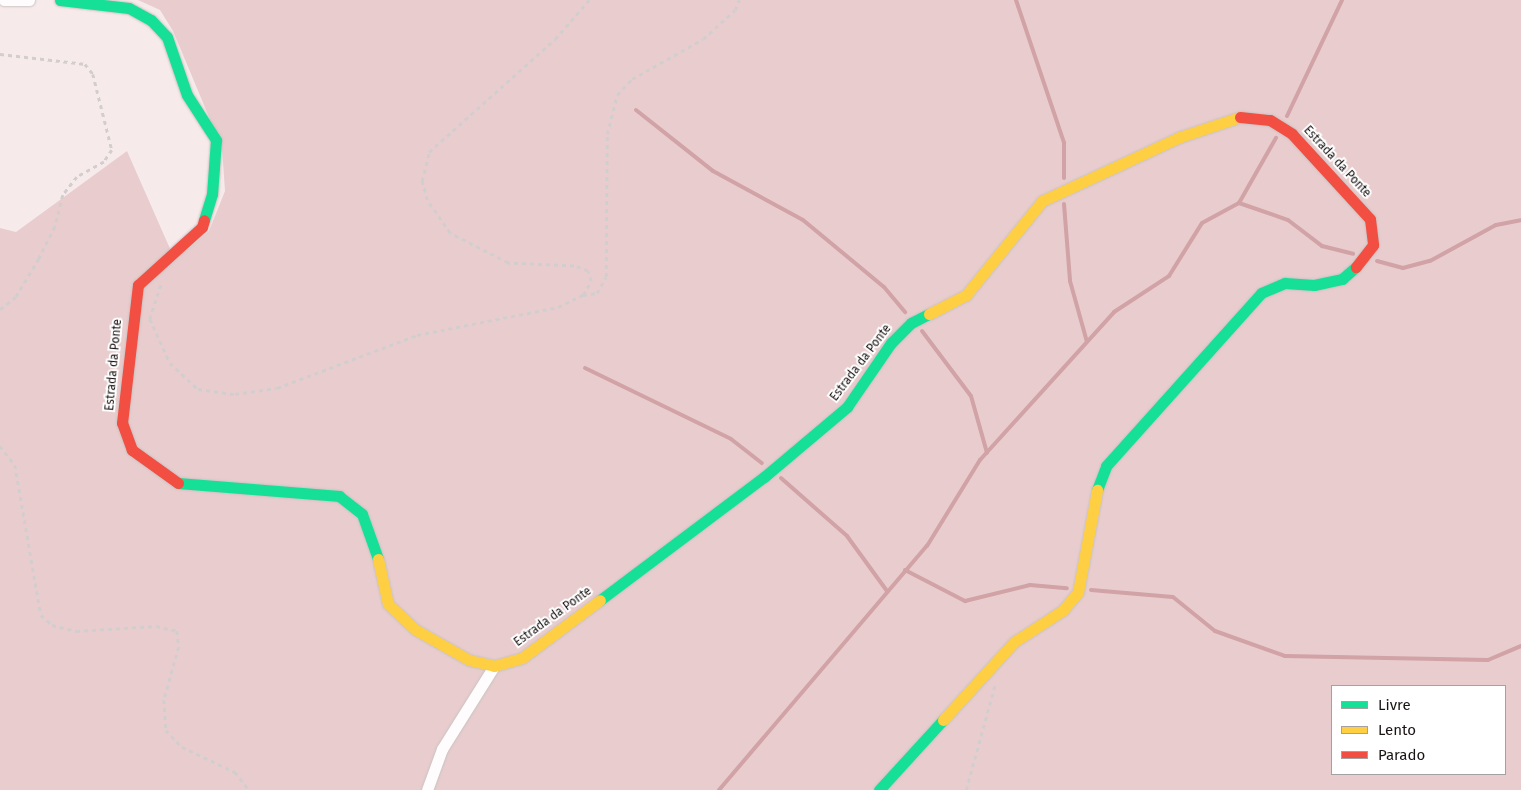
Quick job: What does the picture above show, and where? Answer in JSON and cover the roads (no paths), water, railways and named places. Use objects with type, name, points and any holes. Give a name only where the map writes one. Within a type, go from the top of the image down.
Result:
[{"type":"street","points":[[4,0],[29,0]]},
{"type":"street","name":"Estrada da Ponte","points":[[60,0],[129,8],[151,20],[167,37],[187,95],[216,140],[212,194],[202,227],[138,285],[122,423],[132,450],[176,483],[339,496],[362,514],[373,540],[388,604],[416,630],[469,660],[494,666],[522,658],[764,477],[847,408],[891,343],[911,323],[966,295],[1042,201],[1180,137],[1246,115],[1270,120],[1292,134],[1347,188],[1370,219],[1373,245],[1364,261],[1342,280],[1314,285],[1285,283],[1262,293],[1180,380],[1106,466],[1095,494],[1078,592],[1063,610],[1014,642],[880,790]]},
{"type":"street","points":[[427,790],[442,750],[494,666]]},
{"type":"waterway","points":[[1016,0],[1064,143],[1064,178]]},
{"type":"waterway","points":[[1287,116],[1342,0]]},
{"type":"waterway","points":[[636,110],[713,171],[803,220],[884,287],[905,312]]},
{"type":"waterway","points":[[1239,203],[1276,138]]},
{"type":"waterway","points":[[719,790],[927,546],[980,460],[1114,312],[1169,276],[1202,223],[1239,203],[1288,220],[1322,246],[1353,254]]},
{"type":"waterway","points":[[1064,204],[1070,281],[1087,342]]},
{"type":"waterway","points":[[1377,261],[1403,268],[1430,261],[1496,225],[1521,220]]},
{"type":"waterway","points":[[922,331],[971,396],[987,453]]},
{"type":"waterway","points":[[585,368],[731,439],[762,463]]},
{"type":"waterway","points":[[781,478],[847,536],[887,591]]},
{"type":"waterway","points":[[905,570],[965,601],[1030,585],[1067,588]]},
{"type":"waterway","points":[[1091,590],[1173,597],[1215,631],[1285,656],[1488,660],[1521,646]]}]
